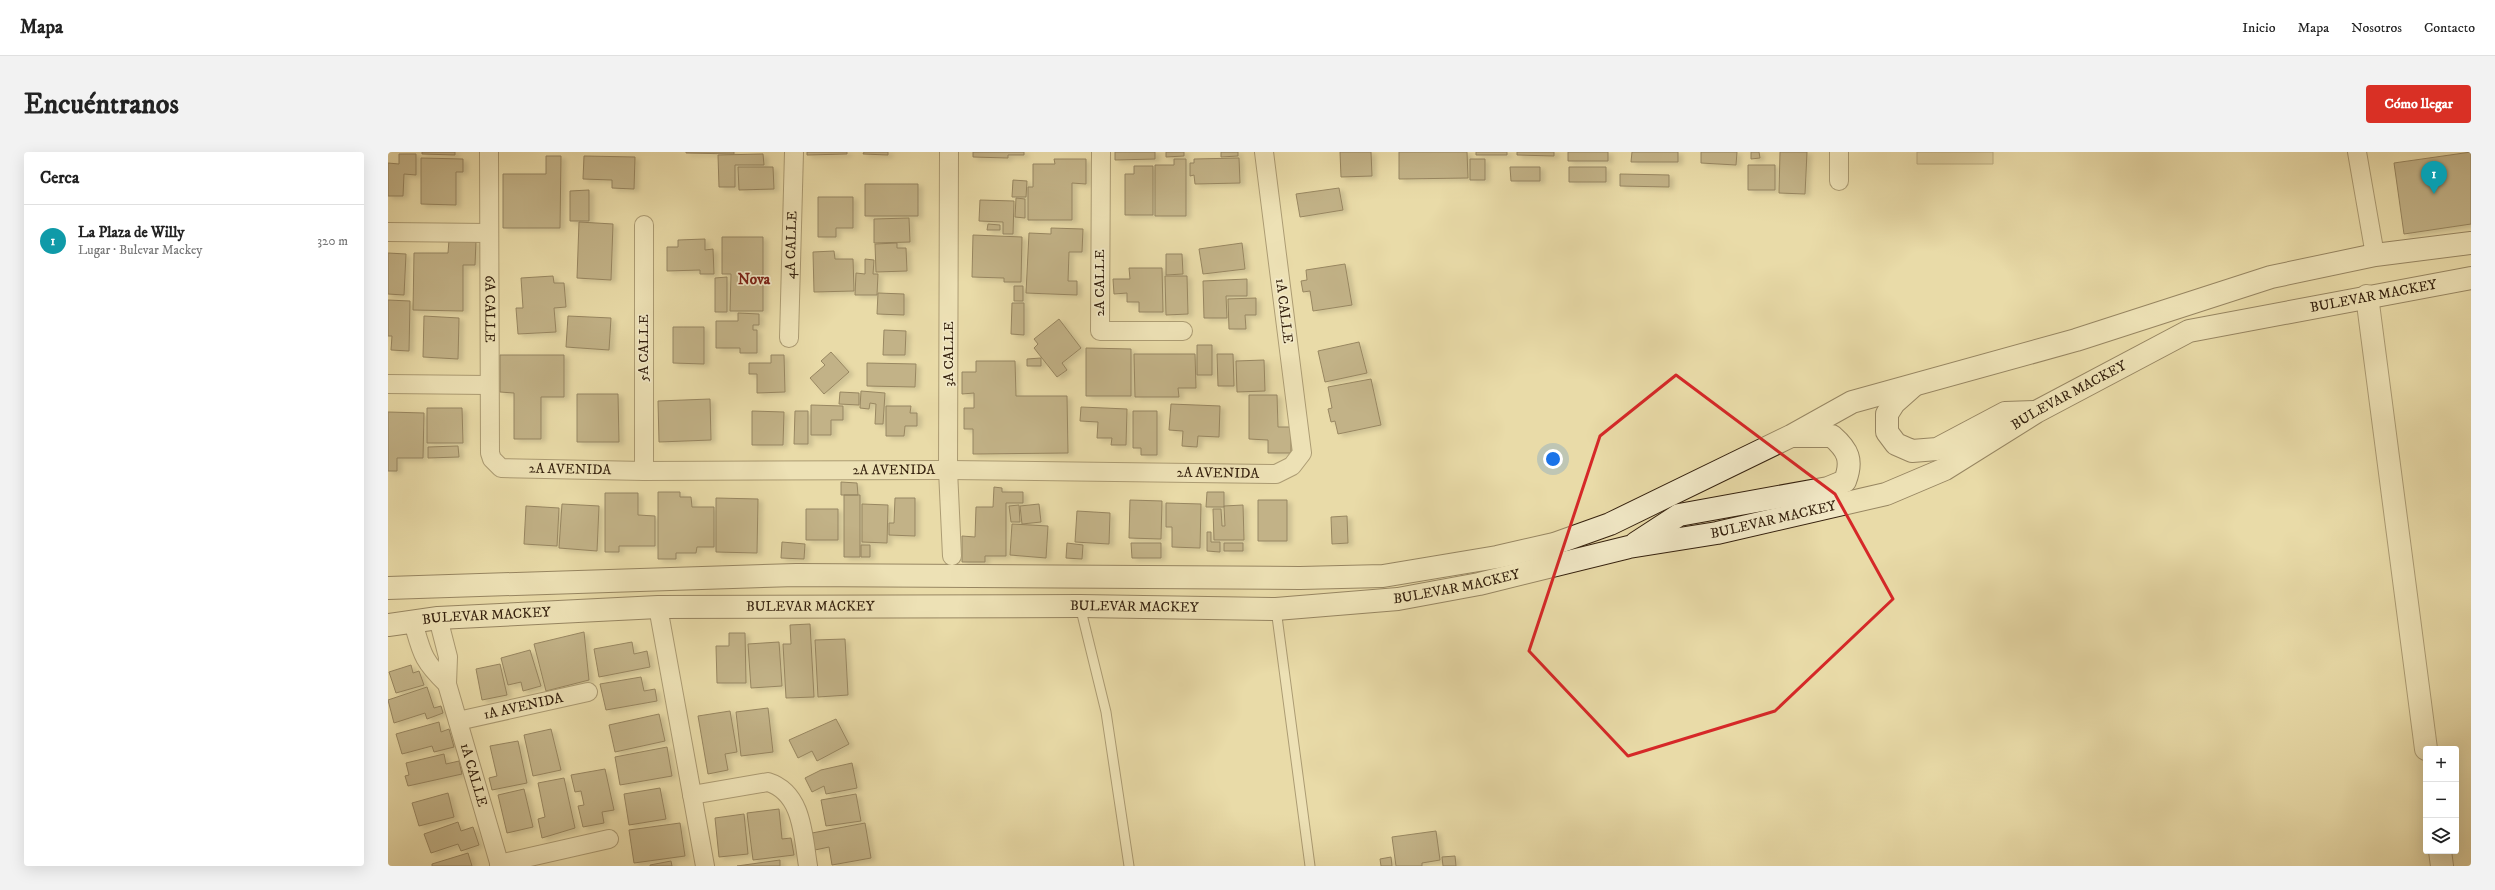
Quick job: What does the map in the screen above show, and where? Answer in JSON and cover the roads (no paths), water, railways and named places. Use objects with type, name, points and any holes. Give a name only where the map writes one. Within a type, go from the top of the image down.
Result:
[{"type":"main road","name":"BULEVAR MACKEY","points":[[388,588],[796,575],[1192,578],[1383,576],[1497,557],[1554,544],[1610,524],[1791,436],[1852,402],[1912,387],[2076,340],[2272,277],[2375,255],[2471,243]]},
{"type":"main road","name":"BULEVAR MACKEY","points":[[388,625],[438,618],[658,607],[1080,606],[1276,609],[1413,596],[1479,584],[1630,547],[1716,533],[1886,494],[1945,469],[2036,412],[2189,331],[2367,296],[2471,278]]},
{"type":"main road","points":[[2367,296],[2426,746]]},
{"type":"main road","points":[[1912,387],[1894,403],[1887,414],[1887,432],[1896,444],[1912,451],[1936,449],[2005,412],[2036,412]]},
{"type":"main road","points":[[1630,547],[1679,515],[1828,488],[1845,481],[1850,460],[1845,448],[1832,436],[1791,436]]},
{"type":"main road","points":[[2440,854],[2442,866]]},
{"type":"street","name":"6A CALLE","points":[[488,152],[488,385],[490,453],[496,464]]},
{"type":"street","name":"4A CALLE","points":[[790,338],[794,152]]},
{"type":"street","name":"3A CALLE","points":[[949,152],[948,470],[952,556]]},
{"type":"street","name":"2A CALLE","points":[[1101,152],[1100,331],[1183,331]]},
{"type":"street","name":"1A CALLE","points":[[1264,152],[1302,453],[1292,466]]},
{"type":"street","points":[[1839,152],[1839,181]]},
{"type":"street","points":[[2357,152],[2375,255]]},
{"type":"street","name":"5A CALLE","points":[[644,225],[644,471]]},
{"type":"street","points":[[388,232],[489,232]]},
{"type":"street","points":[[388,384],[488,385]]},
{"type":"street","name":"2A AVENIDA","points":[[496,464],[508,469],[644,471],[948,470],[1276,474],[1292,466]]},
{"type":"street","points":[[658,607],[704,866]]},
{"type":"street","name":"1A CALLE","points":[[438,618],[448,657],[446,684],[500,865]]},
{"type":"street","name":"1A CALLE","points":[[413,622],[422,654],[429,666],[446,684]]},
{"type":"street","name":"1A AVENIDA","points":[[458,721],[588,692]]},
{"type":"street","points":[[692,795],[768,782],[777,785],[799,812],[808,866]]},
{"type":"street","points":[[500,865],[609,839]]},
{"type":"lane","points":[[1080,606],[1106,712],[1129,866]]},
{"type":"lane","points":[[1276,609],[1310,866]]},
{"type":"place","name":"La Plaza de Willy","points":[[2434,194]]},
{"type":"district","name":"Nova","points":[[754,279]]}]
